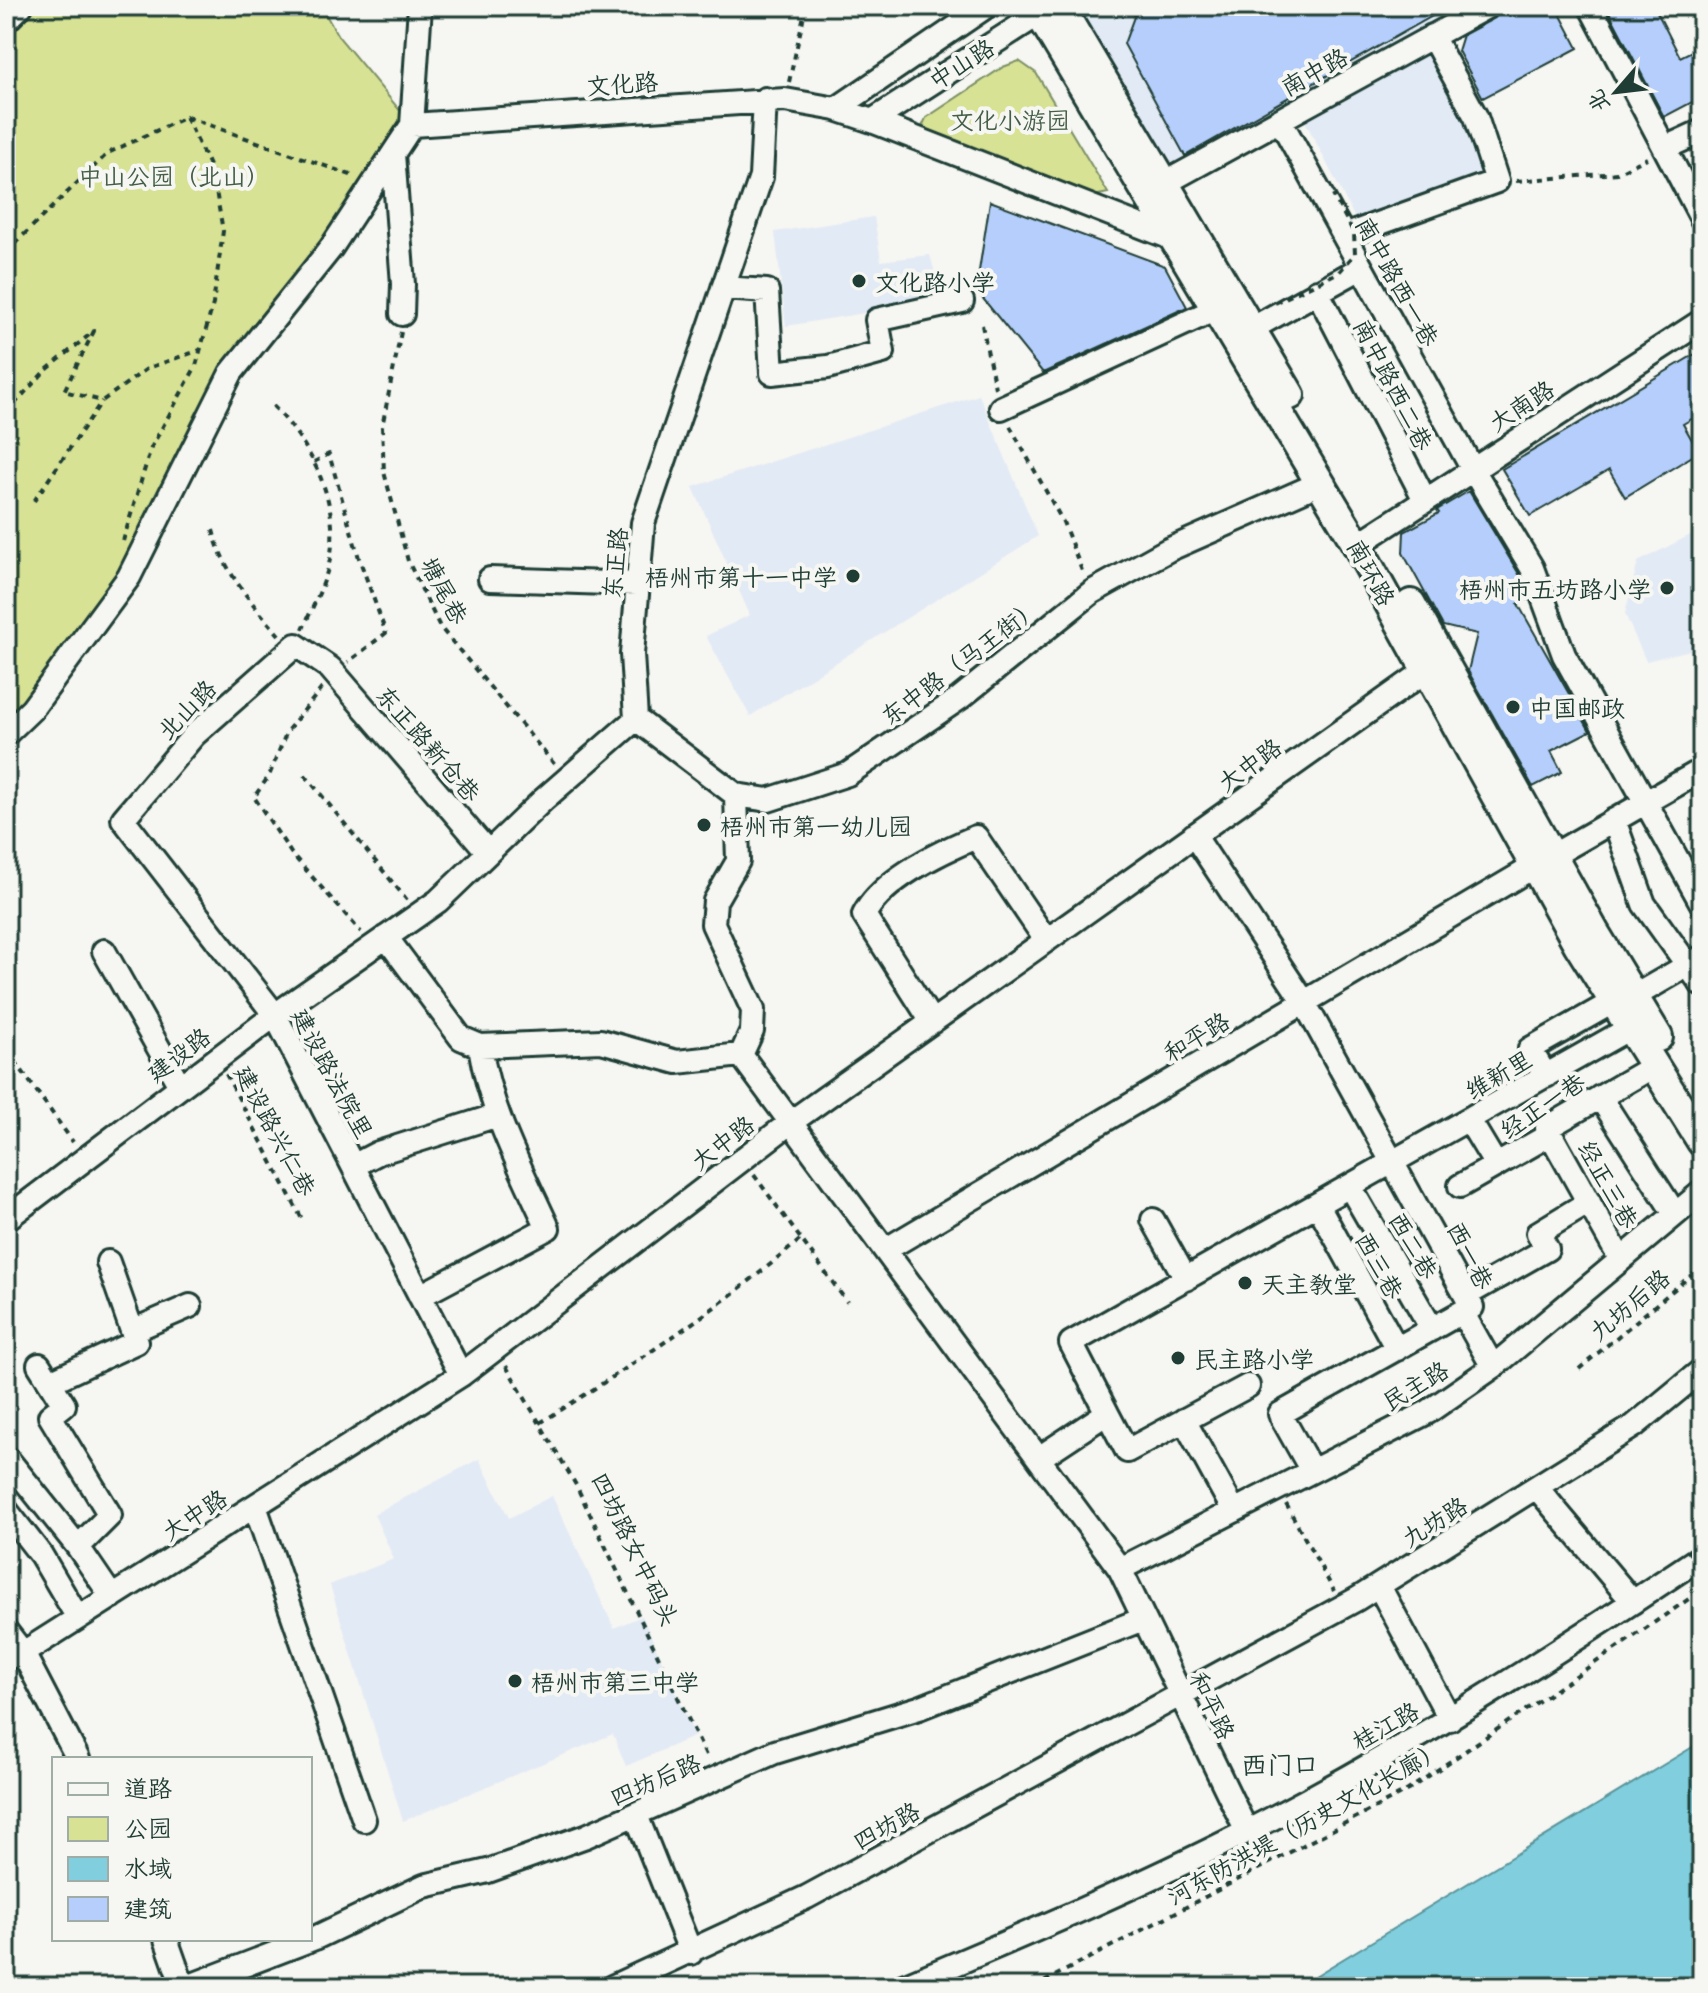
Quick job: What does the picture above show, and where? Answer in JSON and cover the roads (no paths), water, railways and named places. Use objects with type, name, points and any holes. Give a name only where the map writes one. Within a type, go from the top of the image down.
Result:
[{"type":"main road","name":"南环路","points":[[1046,8],[1165,183],[1371,536],[1434,664],[1623,1000],[1702,1110]]},
{"type":"main road","name":"南环路","points":[[1046,8],[1174,239],[1320,483],[1434,664]]},
{"type":"main road","name":"南环路","points":[[1623,1000],[1630,1028],[1702,1142]]},
{"type":"street","points":[[6,21],[21,6]]},
{"type":"street","points":[[6,734],[32,709],[129,577],[231,373],[331,248],[412,125],[420,6]]},
{"type":"street","name":"中山路","points":[[836,109],[987,6]]},
{"type":"street","name":"南中路","points":[[1165,183],[1488,6]]},
{"type":"street","points":[[1590,6],[1702,219]]},
{"type":"street","name":"中山路","points":[[872,121],[1046,8]]},
{"type":"street","points":[[1344,236],[1497,181],[1476,117],[1432,36]]},
{"type":"street","name":"文化路","points":[[412,125],[775,100],[836,109],[872,121]]},
{"type":"street","name":"东正路","points":[[636,719],[632,654],[643,523],[761,177],[775,100]]},
{"type":"street","name":"南中路西一巷","points":[[1280,120],[1472,468],[1532,568],[1564,655],[1584,695],[1702,904]]},
{"type":"street","points":[[872,121],[1174,239]]},
{"type":"street","points":[[1665,148],[1702,131]]},
{"type":"street","points":[[393,154],[403,284],[402,314]]},
{"type":"street","points":[[1251,329],[1361,268]]},
{"type":"street","points":[[723,288],[767,291],[772,373],[828,367],[883,352],[877,320],[962,301]]},
{"type":"street","name":"南中路西二巷","points":[[1317,291],[1425,500]]},
{"type":"street","points":[[1001,408],[1216,309]]},
{"type":"street","name":"大南路","points":[[1371,536],[1702,321]]},
{"type":"street","name":"东中路（马王街）","points":[[736,795],[768,800],[848,774],[960,698],[1092,592],[1168,550],[1320,483]]},
{"type":"street","points":[[490,579],[637,584]]},
{"type":"street","name":"东正路新仓巷","points":[[296,645],[330,668],[488,852]]},
{"type":"street","name":"北山路","points":[[123,819],[194,735],[296,645]]},
{"type":"street","name":"大中路","points":[[15,1655],[112,1597],[461,1375],[791,1122],[1434,664]]},
{"type":"street","points":[[636,719],[736,795],[738,861],[715,901],[713,924],[753,1010],[752,1031],[741,1055],[677,1062],[601,1041],[480,1046],[461,1038],[378,943],[419,914],[636,719]]},
{"type":"street","name":"和平路","points":[[885,1250],[1702,770]]},
{"type":"street","name":"建设路法院里","points":[[123,819],[275,1015],[461,1375]]},
{"type":"street","points":[[1614,820],[1644,904],[1694,961],[1702,985]]},
{"type":"street","name":"西一巷","points":[[1194,835],[1304,1002],[1392,1164],[1493,1367]]},
{"type":"street","points":[[932,1022],[864,915],[871,900],[935,855],[976,837],[1046,940]]},
{"type":"street","name":"建设路","points":[[6,1219],[217,1058],[378,943]]},
{"type":"street","points":[[104,951],[180,1086]]},
{"type":"street","points":[[1546,1076],[1530,1049],[1694,961]]},
{"type":"street","name":"维新里","points":[[1107,1413],[1071,1343],[1630,1028]]},
{"type":"street","points":[[420,1296],[548,1228],[485,1082],[480,1046]]},
{"type":"street","name":"和平路","points":[[741,1055],[1120,1569],[1247,1832]]},
{"type":"street","name":"经正一巷","points":[[1460,1186],[1551,1134],[1547,1128],[1654,1066]]},
{"type":"street","points":[[1600,1097],[1675,1214]]},
{"type":"street","points":[[353,1166],[378,1153],[498,1115]]},
{"type":"street","points":[[1469,1120],[1496,1165]]},
{"type":"street","name":"经正三巷","points":[[1551,1134],[1621,1260]]},
{"type":"street","name":"西二巷","points":[[1350,1187],[1432,1329]]},
{"type":"street","name":"民主路","points":[[1120,1569],[1428,1412],[1493,1367],[1702,1192]]},
{"type":"street","points":[[1312,1471],[1280,1414],[1432,1329],[1547,1249],[1538,1233],[1589,1202]]},
{"type":"street","name":"西三巷","points":[[1318,1205],[1397,1349]]},
{"type":"street","points":[[1153,1220],[1186,1279]]},
{"type":"street","points":[[78,1547],[110,1515],[50,1416],[64,1405],[45,1374],[136,1342],[108,1262]]},
{"type":"street","points":[[132,1331],[190,1306]]},
{"type":"street","name":"九坊路","points":[[1179,1696],[1343,1607],[1537,1488],[1634,1426],[1702,1370]]},
{"type":"street","points":[[1039,1458],[1107,1413],[1127,1451],[1248,1386]]},
{"type":"street","points":[[1184,1420],[1234,1511]]},
{"type":"street","points":[[6,1457],[78,1547],[112,1597]]},
{"type":"street","points":[[1537,1488],[1633,1602]]},
{"type":"street","points":[[255,1506],[364,1820]]},
{"type":"street","points":[[6,1510],[41,1555],[78,1618]]},
{"type":"street","name":"桂江路","points":[[901,1987],[1098,1904],[1247,1832],[1450,1719],[1633,1602],[1694,1553]]},
{"type":"street","points":[[1379,1586],[1450,1719]]},
{"type":"street","name":"四坊后路","points":[[312,1939],[424,1886],[488,1871],[636,1815],[775,1752],[891,1719],[1143,1619]]},
{"type":"street","points":[[6,1631],[15,1655],[77,1757]]},
{"type":"street","name":"四坊路","points":[[612,1987],[807,1897],[1179,1696]]},
{"type":"street","points":[[636,1815],[691,1953]]},
{"type":"street","points":[[167,1941],[185,1987]]},
{"type":"street","name":"四坊后路","points":[[185,1987],[307,1941]]},
{"type":"water","points":[[1702,1739],[1702,1987],[1297,1987],[1691,1748]]},
{"type":"place","name":"文化路小学","points":[[859,281]]},
{"type":"place","name":"梧州市第十一中学","points":[[853,576]]},
{"type":"place","name":"梧州市五坊路小学","points":[[1667,588]]},
{"type":"place","name":"中国邮政","points":[[1513,707]]},
{"type":"place","name":"梧州市第一幼儿园","points":[[704,825]]},
{"type":"place","name":"天主教堂","points":[[1245,1283]]},
{"type":"place","name":"民主路小学","points":[[1178,1358]]},
{"type":"place","name":"梧州市第三中学","points":[[515,1681]]},
{"type":"district","name":"西门口","points":[[1280,1764]]},
{"type":"park label","name":"文化小游园","points":[[1010,119]]},
{"type":"park label","name":"中山公园（北山）","points":[[174,175]]}]
